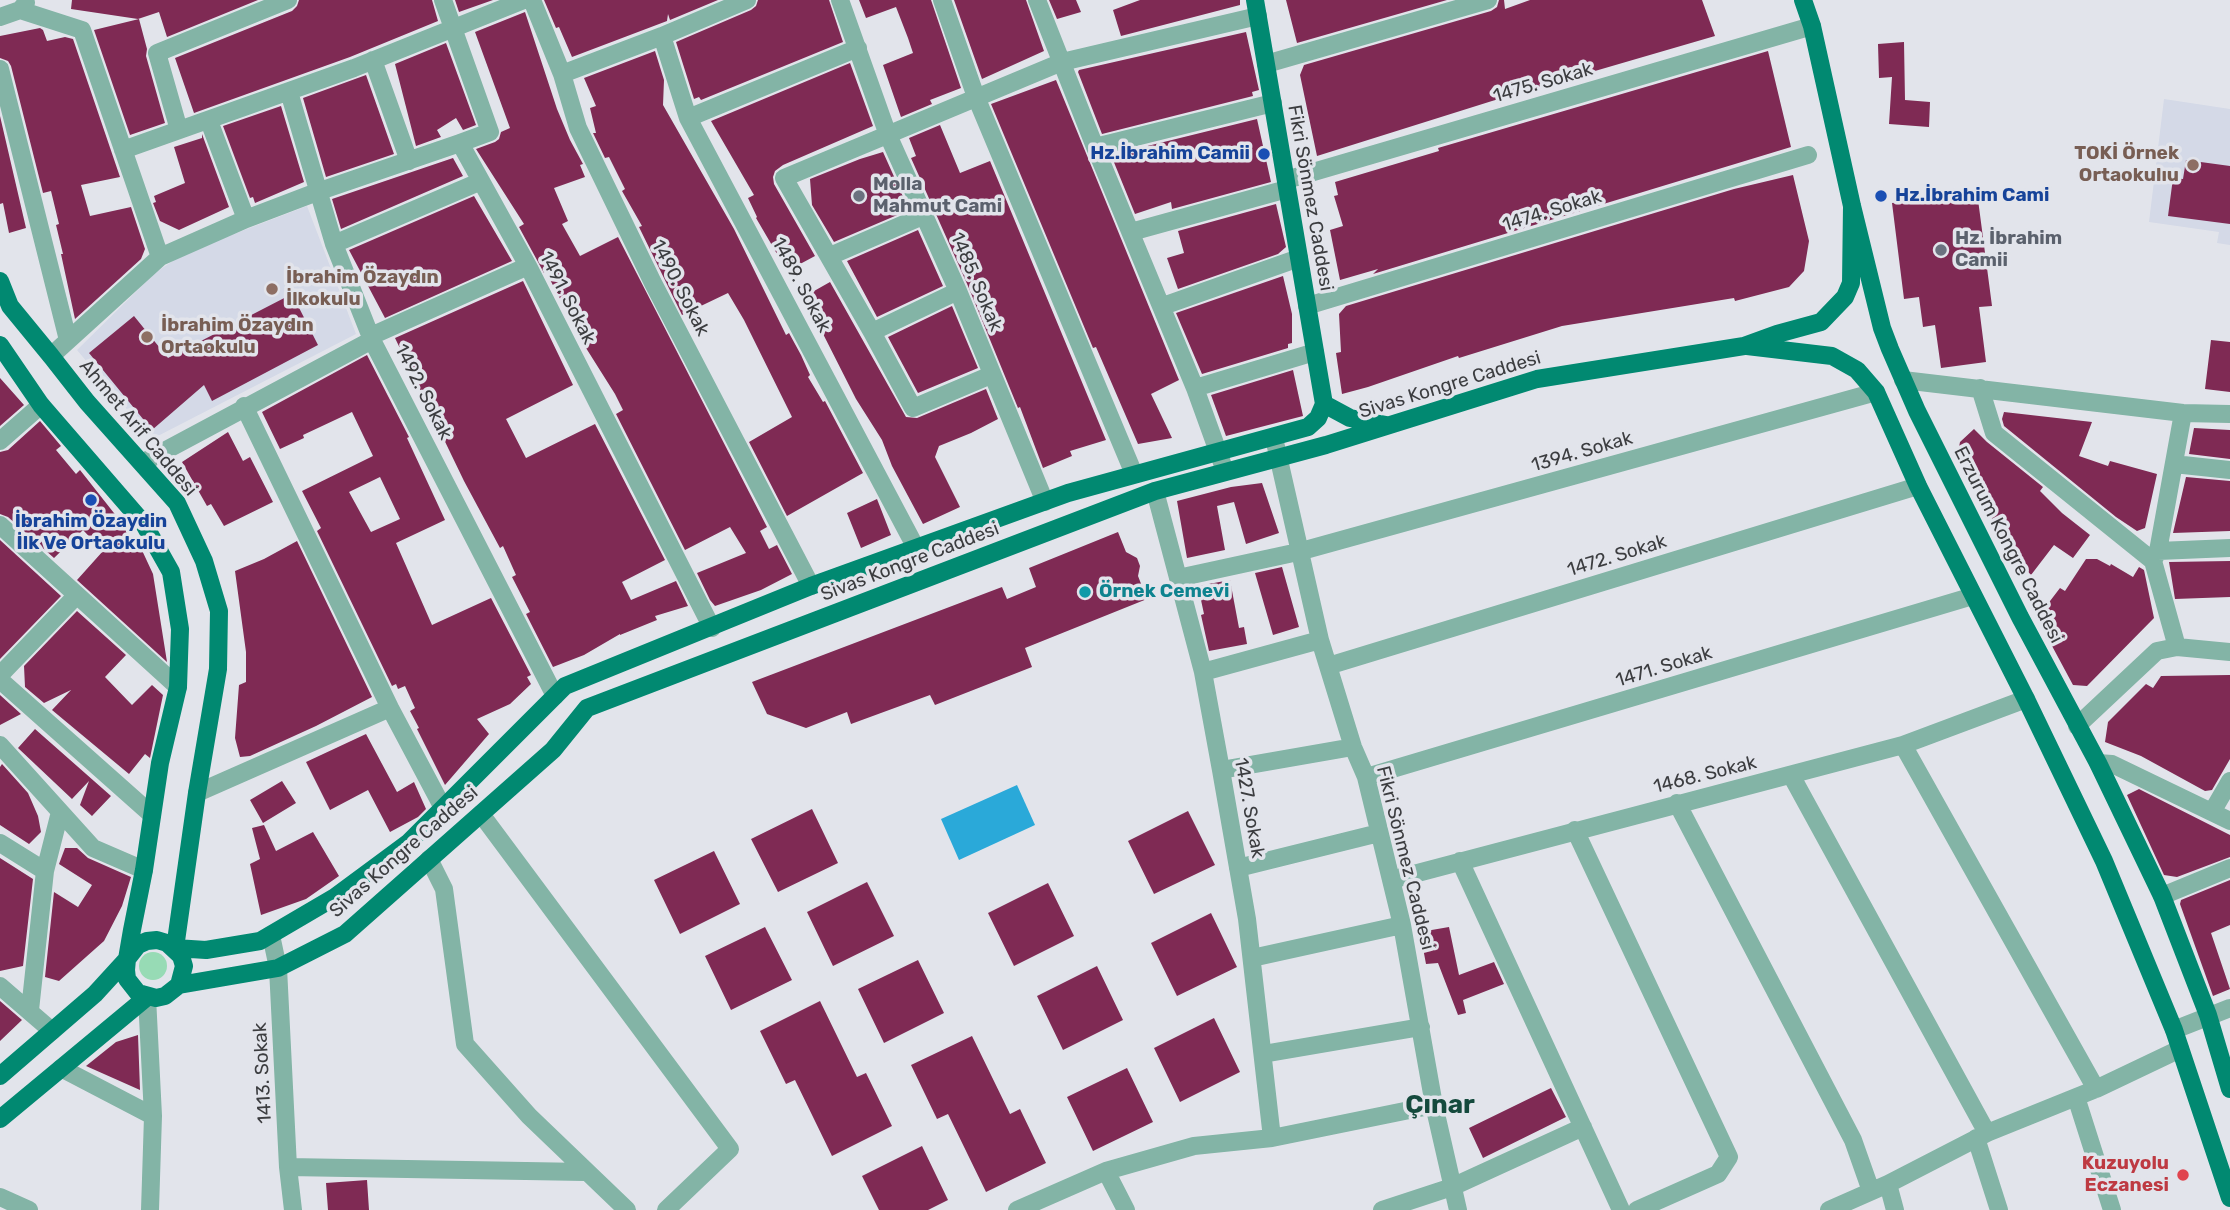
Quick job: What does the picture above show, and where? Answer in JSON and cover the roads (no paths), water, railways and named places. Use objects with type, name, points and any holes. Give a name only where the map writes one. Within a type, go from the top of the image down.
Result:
[{"type":"main road","name":"Erzurum Kongre Caddesi","points":[[1803,0],[1882,328],[1903,380],[2008,593],[2098,763],[2162,896],[2207,1015],[2230,1089]]},
{"type":"main road","points":[[1811,26],[1813,0]]},
{"type":"main road","name":"Fikri Sönmez Caddesi","points":[[1256,8],[1324,404]]},
{"type":"main road","name":"Sivas Kongre Caddesi","points":[[179,985],[278,968],[345,934],[553,750],[587,708],[1155,491],[1279,458],[1537,379],[1744,346],[1821,322],[1845,296],[1851,283],[1852,206]]},
{"type":"main road","name":"Ahmet Arif Caddesi","points":[[0,281],[10,306],[177,503],[204,561],[219,611],[218,669],[175,948],[184,966],[179,985]]},
{"type":"main road","name":"Sivas Kongre Caddesi","points":[[1744,346],[1832,356],[1857,370],[1876,392]]},
{"type":"main road","points":[[1,348],[41,405],[144,524],[171,572],[180,629],[178,687],[160,763],[127,959],[127,979],[138,993],[147,997],[165,996],[179,985]]},
{"type":"main road","points":[[1876,392],[1918,486],[2104,860],[2174,1030],[2230,1198]]},
{"type":"main road","points":[[1324,404],[1350,418],[1388,425]]},
{"type":"main road","name":"Sivas Kongre Caddesi","points":[[175,948],[206,950],[260,941],[335,897],[408,844],[565,686],[811,586],[1045,502],[1134,474],[1308,427],[1318,418],[1324,404]]},
{"type":"main road","points":[[0,1076],[95,994],[138,945],[147,941],[167,943],[175,948]]},
{"type":"main road","points":[[0,1119],[147,997]]},
{"type":"street","points":[[179,130],[158,53],[288,0]]},
{"type":"street","points":[[51,356],[160,257],[246,219],[317,192],[490,132],[443,0]]},
{"type":"street","points":[[123,150],[289,92],[524,0]]},
{"type":"street","name":"1490. Sokak","points":[[532,0],[562,74],[578,128],[653,283],[811,586]]},
{"type":"street","points":[[562,74],[747,0]]},
{"type":"street","name":"1485. Sokak","points":[[840,0],[888,135],[958,291],[1045,502]]},
{"type":"street","points":[[942,0],[976,97],[1134,474]]},
{"type":"street","points":[[1037,0],[1095,147],[1163,306],[1225,471]]},
{"type":"street","points":[[1266,64],[1488,0]]},
{"type":"street","points":[[0,17],[24,5],[82,30],[160,257]]},
{"type":"street","points":[[991,375],[913,408],[784,178],[1062,62],[1256,8]]},
{"type":"street","name":"1475. Sokak","points":[[1131,232],[1811,26]]},
{"type":"street","name":"1489. Sokak","points":[[662,36],[688,118],[916,548]]},
{"type":"street","points":[[688,118],[858,48]]},
{"type":"street","points":[[373,60],[410,161]]},
{"type":"street","points":[[0,69],[68,340]]},
{"type":"street","name":"1492. Sokak","points":[[289,92],[334,244],[372,338],[555,696]]},
{"type":"street","points":[[1095,147],[1273,103]]},
{"type":"street","points":[[209,121],[246,219]]},
{"type":"street","name":"1491. Sokak","points":[[460,143],[479,182],[528,266],[712,628]]},
{"type":"street","name":"1474. Sokak","points":[[1307,306],[1808,155]]},
{"type":"street","points":[[334,244],[479,182]]},
{"type":"street","points":[[830,256],[925,215]]},
{"type":"street","points":[[1163,306],[1299,258]]},
{"type":"street","points":[[142,463],[372,338],[528,266]]},
{"type":"street","points":[[872,332],[958,291]]},
{"type":"street","points":[[1195,388],[1315,352]]},
{"type":"street","points":[[1903,380],[2183,413],[2230,414]]},
{"type":"street","points":[[1980,388],[1994,433],[2156,556],[2230,548]]},
{"type":"street","name":"1394. Sokak","points":[[1178,578],[1298,552],[1876,392]]},
{"type":"street","points":[[0,440],[41,405]]},
{"type":"street","points":[[244,406],[390,708],[443,808]]},
{"type":"street","points":[[2177,647],[2156,556],[2183,413]]},
{"type":"street","name":"Fikri Sönmez Caddesi","points":[[1274,438],[1320,640],[1353,747],[1366,778],[1402,925],[1434,1105],[1458,1210]]},
{"type":"street","points":[[2174,464],[2230,470]]},
{"type":"street","name":"1472. Sokak","points":[[1328,666],[1918,486]]},
{"type":"street","name":"1427. Sokak","points":[[1155,491],[1203,673],[1221,770],[1252,958],[1272,1138]]},
{"type":"street","points":[[0,525],[178,687]]},
{"type":"street","points":[[76,596],[0,677],[152,815]]},
{"type":"street","name":"1471. Sokak","points":[[1366,778],[1973,596]]},
{"type":"street","points":[[1203,673],[1320,640]]},
{"type":"street","points":[[2077,726],[2157,651],[2177,647],[2230,652]]},
{"type":"street","name":"1468. Sokak","points":[[1391,880],[1903,746],[2026,699]]},
{"type":"street","points":[[197,793],[390,708]]},
{"type":"street","points":[[0,745],[93,848],[144,870]]},
{"type":"street","points":[[1903,746],[2096,1089]]},
{"type":"street","points":[[1221,770],[1353,747]]},
{"type":"street","points":[[2098,763],[2112,764],[2230,821]]},
{"type":"street","points":[[1791,775],[1982,1135],[1999,1210]]},
{"type":"street","points":[[2212,812],[2230,781]]},
{"type":"street","points":[[1677,803],[1853,1140],[1879,1188],[1895,1210]]},
{"type":"street","points":[[30,1010],[45,871],[60,812]]},
{"type":"street","points":[[481,814],[730,1149],[666,1210]]},
{"type":"street","points":[[1576,830],[1729,1157],[1718,1174],[1637,1210]]},
{"type":"street","points":[[1238,867],[1379,833]]},
{"type":"street","points":[[0,843],[45,871]]},
{"type":"street","points":[[429,859],[444,890],[465,1044],[528,1116],[627,1210]]},
{"type":"street","points":[[1460,861],[1622,1210]]},
{"type":"street","points":[[2162,896],[2230,868]]},
{"type":"street","points":[[1252,958],[1402,925]]},
{"type":"street","name":"1413. Sokak","points":[[271,935],[278,968],[290,1205]]},
{"type":"street","points":[[0,986],[52,1031]]},
{"type":"street","points":[[147,997],[153,1116],[150,1210]]},
{"type":"street","points":[[2174,1030],[2230,1008]]},
{"type":"street","points":[[1263,1054],[1421,1027]]},
{"type":"street","points":[[1829,1210],[1879,1188],[1982,1135],[2096,1089],[2180,1049]]},
{"type":"street","points":[[61,1068],[153,1116]]},
{"type":"street","points":[[2076,1097],[2112,1210]]},
{"type":"street","points":[[1017,1210],[1106,1171],[1194,1146],[1272,1138],[1434,1105]]},
{"type":"street","points":[[1382,1210],[1452,1187],[1583,1127]]},
{"type":"street","points":[[288,1167],[585,1172]]},
{"type":"street","points":[[1106,1171],[1126,1210]]},
{"type":"street","points":[[0,1197],[29,1210]]},
{"type":"water","points":[[1017,785],[1035,825],[959,860],[941,819]]},
{"type":"place","name":"Hz.İbrahim Camii","points":[[1264,154]]},
{"type":"place","name":"TOKİ Örnek Ortaokulıu","points":[[2193,165]]},
{"type":"place","name":"Molla Mahmut Cami","points":[[859,196]]},
{"type":"place","name":"Hz.İbrahim Cami","points":[[1881,196]]},
{"type":"place","name":"Hz. İbrahim Camii","points":[[1941,250]]},
{"type":"place","name":"İbrahim Özaydın İlkokulu","points":[[272,289]]},
{"type":"place","name":"İbrahim Özaydın Ortaokulu","points":[[147,337]]},
{"type":"place","name":"İbrahim Özaydin İlk Ve Ortaokulu","points":[[91,500]]},
{"type":"place","name":"Örnek Cemevi","points":[[1085,592]]},
{"type":"place","name":"Kuzuyolu Eczanesi","points":[[2183,1175]]},
{"type":"district","name":"Çınar","points":[[1440,1105]]}]
